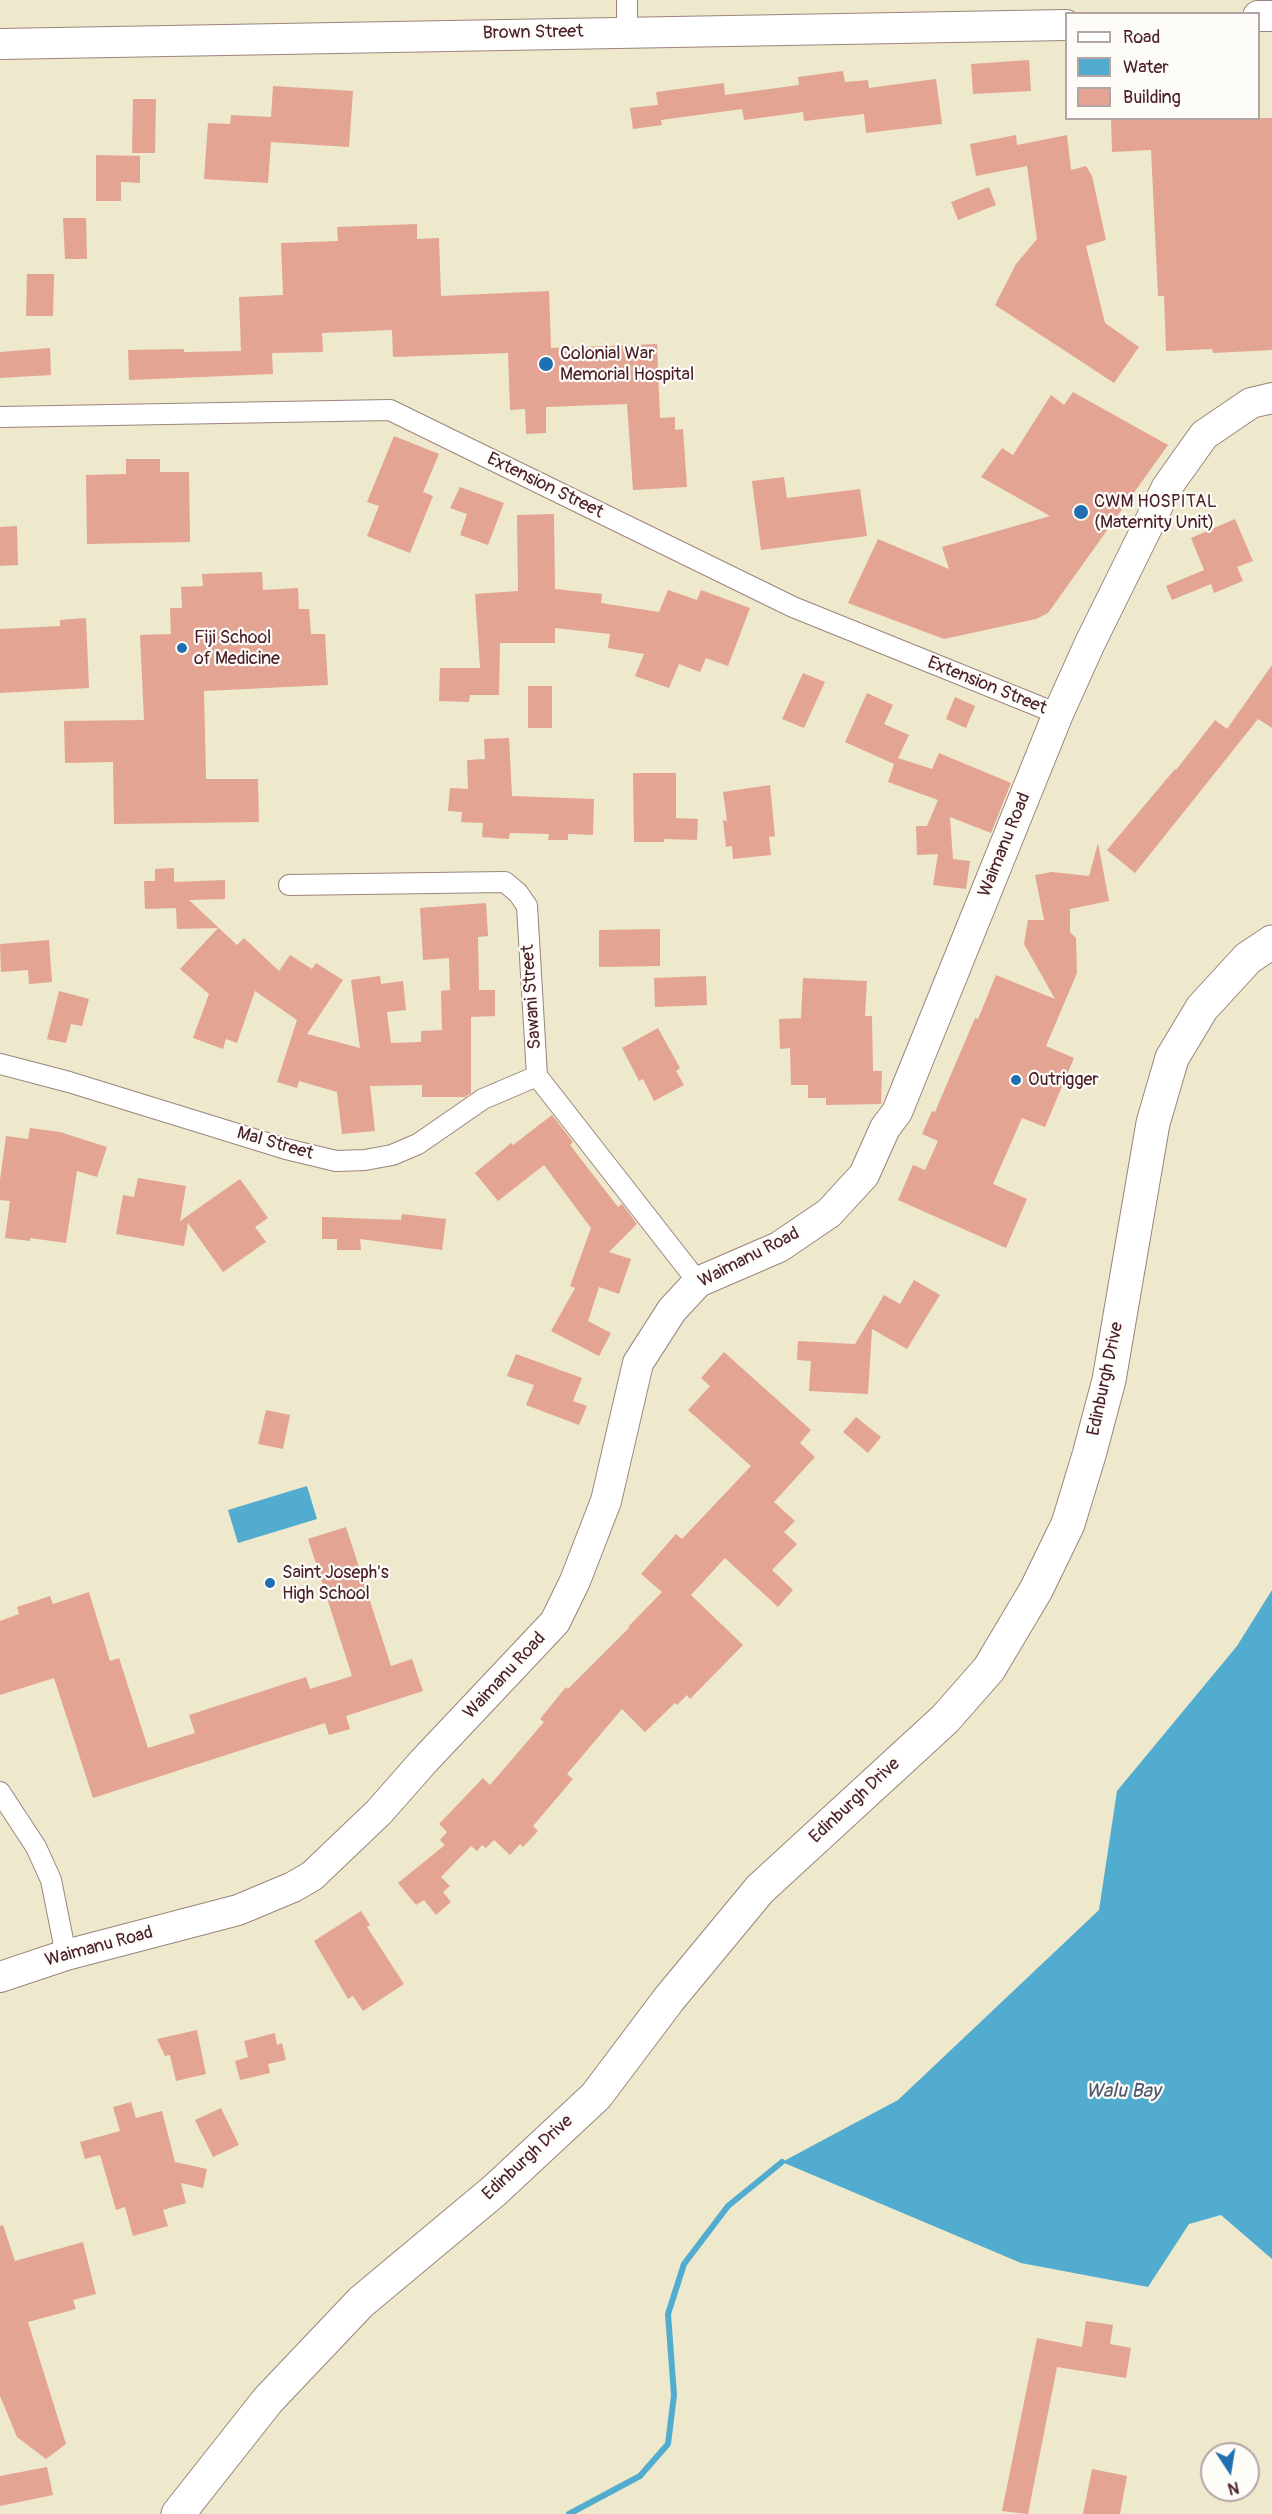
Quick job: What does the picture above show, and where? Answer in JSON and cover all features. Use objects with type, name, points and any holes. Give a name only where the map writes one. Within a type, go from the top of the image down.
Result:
[{"type":"highway","name":"Edinburgh Drive","points":[[178,2514],[268,2400],[361,2302],[494,2191],[596,2096],[669,1999],[759,1889],[945,1719],[989,1669],[1036,1590],[1068,1524],[1089,1455],[1109,1380],[1153,1123],[1172,1058],[1202,1008],[1248,958],[1272,942]]},
{"type":"main road","name":"Brown Street","points":[[0,44],[627,31],[1065,25]]},
{"type":"main road","name":"Waimanu Road","points":[[0,1977],[66,1955],[238,1910],[293,1887],[312,1876],[379,1812],[555,1622],[575,1581],[606,1501],[638,1363],[672,1310],[698,1282],[779,1246],[829,1214],[864,1175],[885,1128],[897,1112],[1058,714],[1090,643],[1167,488],[1204,435],[1251,403],[1272,398]]},
{"type":"street","points":[[627,0],[627,31]]},
{"type":"street","name":"Extension Street","points":[[0,417],[390,410],[793,607],[1058,714]]},
{"type":"street","name":"Sawani Street","points":[[289,885],[505,882],[518,893],[527,906],[537,1076],[698,1282]]},
{"type":"street","name":"Mal Street","points":[[0,1064],[69,1082],[286,1149],[336,1161],[365,1160],[401,1151],[418,1143],[483,1099],[537,1076]]},
{"type":"street","points":[[0,1792],[36,1847],[51,1880],[66,1955]]},
{"type":"water","points":[[307,1486],[317,1519],[238,1543],[228,1510]]},
{"type":"water","name":"Walu Bay","points":[[1272,1590],[1272,2259],[1221,2215],[1189,2224],[1148,2287],[1021,2263],[782,2162],[898,2100],[1099,1910],[1117,1791],[1237,1646]]},
{"type":"building","points":[[1029,60],[1031,91],[973,94],[971,64]]},
{"type":"building","points":[[843,71],[845,82],[868,80],[869,88],[936,79],[942,124],[866,133],[864,114],[804,121],[803,112],[744,120],[742,109],[661,120],[662,125],[633,129],[630,108],[658,105],[656,92],[724,83],[725,95],[799,85],[798,77]]},
{"type":"building","points":[[273,86],[353,91],[349,147],[271,142],[268,183],[204,179],[208,123],[230,124],[231,115],[271,117]]},
{"type":"building","points":[[133,99],[156,99],[155,153],[132,153]]},
{"type":"building","points":[[1260,118],[1272,118],[1272,350],[1213,353],[1212,349],[1166,351],[1164,296],[1158,296],[1151,150],[1112,152],[1111,120],[1260,120]]},
{"type":"building","points":[[1016,135],[1017,145],[1067,135],[1071,170],[1086,166],[1092,176],[1106,240],[1086,246],[1105,323],[1139,347],[1114,383],[995,305],[1016,264],[1037,239],[1027,166],[976,176],[970,144]]},
{"type":"building","points":[[96,155],[140,156],[140,183],[121,182],[121,201],[96,201]]},
{"type":"building","points":[[989,187],[996,205],[958,220],[951,202]]},
{"type":"building","points":[[63,218],[86,218],[87,259],[65,259]]},
{"type":"building","name":"Colonial War Memorial Hospital","points":[[417,224],[417,239],[439,238],[441,296],[549,291],[551,348],[657,344],[660,418],[675,417],[675,430],[683,429],[687,487],[633,490],[627,404],[546,407],[546,433],[526,434],[525,409],[510,410],[508,353],[393,357],[392,330],[322,333],[323,352],[272,353],[273,374],[129,380],[128,350],[241,351],[239,297],[283,295],[281,243],[338,241],[337,227]]},
{"type":"building","points":[[27,274],[54,274],[53,316],[26,316]]},
{"type":"building","points":[[50,348],[51,375],[0,378],[0,352]]},
{"type":"building","name":"CWM HOSPITAL (Maternity Unit)","points":[[1073,392],[1168,445],[1048,613],[1036,619],[944,639],[848,603],[878,539],[949,569],[942,547],[1050,516],[981,477],[1002,448],[1013,455],[1051,395],[1064,405]]},
{"type":"building","points":[[394,436],[439,454],[423,492],[433,496],[410,553],[367,536],[379,506],[367,502]]},
{"type":"building","points":[[126,459],[160,459],[160,472],[189,472],[190,542],[87,544],[86,475],[126,474]]},
{"type":"building","points":[[784,477],[787,498],[860,489],[867,536],[761,550],[752,481]]},
{"type":"building","points":[[460,487],[504,503],[488,545],[460,535],[467,514],[450,508]]},
{"type":"building","points":[[554,514],[555,589],[602,594],[601,603],[659,612],[668,590],[697,600],[701,590],[750,608],[728,666],[706,658],[700,672],[679,664],[669,688],[635,676],[644,654],[608,648],[610,634],[555,628],[555,643],[500,643],[499,695],[470,695],[469,702],[439,701],[440,668],[480,668],[475,594],[518,591],[517,515]]},
{"type":"building","points":[[1235,519],[1253,561],[1237,567],[1243,581],[1214,593],[1211,584],[1172,600],[1166,586],[1204,570],[1191,538]]},
{"type":"building","points":[[17,526],[18,565],[0,566],[0,527]]},
{"type":"building","points":[[262,572],[263,590],[298,588],[299,609],[309,609],[311,634],[325,634],[328,685],[204,691],[206,779],[258,779],[259,822],[114,824],[113,762],[65,763],[64,721],[144,720],[140,635],[171,634],[170,608],[182,608],[181,587],[203,586],[202,574]]},
{"type":"building","points":[[86,618],[89,688],[0,693],[0,629],[60,626],[60,620]]},
{"type":"building","points":[[1272,665],[1272,728],[1258,719],[1135,873],[1107,850],[1176,770],[1215,720],[1227,729]]},
{"type":"building","points":[[803,673],[825,682],[804,728],[782,719]]},
{"type":"building","points":[[528,686],[552,686],[552,728],[528,728]]},
{"type":"building","points":[[867,693],[893,705],[884,724],[909,735],[898,758],[932,769],[939,753],[1011,783],[991,833],[950,817],[953,859],[970,861],[966,889],[933,885],[938,854],[917,855],[916,826],[927,826],[938,800],[888,782],[894,764],[845,742]]},
{"type":"building","points":[[955,697],[975,706],[966,728],[946,719]]},
{"type":"building","points":[[509,738],[512,796],[594,799],[593,835],[568,834],[568,840],[548,840],[549,834],[510,833],[509,839],[482,837],[483,823],[461,822],[462,812],[448,811],[450,788],[468,789],[467,760],[485,759],[484,739]]},
{"type":"building","points":[[633,773],[676,773],[676,818],[698,819],[697,840],[664,839],[664,842],[634,842]]},
{"type":"building","points":[[770,785],[775,836],[769,837],[771,855],[733,859],[732,846],[726,847],[723,820],[727,821],[723,792]]},
{"type":"building","points":[[1098,843],[1109,901],[1070,909],[1070,932],[1076,938],[1077,973],[1046,1046],[1074,1058],[1045,1127],[1022,1118],[993,1184],[1027,1199],[1006,1248],[898,1200],[913,1165],[925,1170],[938,1141],[922,1134],[932,1111],[935,1112],[996,975],[1055,999],[1024,944],[1028,920],[1044,920],[1035,875],[1052,872],[1089,876]]},
{"type":"building","points":[[174,868],[174,882],[225,880],[225,899],[189,900],[237,945],[244,938],[279,971],[290,955],[312,969],[316,963],[343,980],[307,1034],[360,1048],[351,980],[380,976],[381,984],[403,981],[406,1010],[387,1012],[391,1043],[421,1042],[421,1031],[442,1030],[441,991],[450,990],[449,958],[423,960],[420,908],[486,903],[488,936],[478,937],[479,990],[495,990],[495,1016],[471,1017],[471,1093],[465,1097],[422,1097],[422,1085],[370,1086],[375,1131],[342,1134],[337,1092],[299,1081],[297,1088],[277,1082],[297,1020],[255,991],[237,1043],[226,1039],[223,1049],[193,1038],[209,994],[180,969],[218,928],[177,929],[176,908],[145,909],[144,881],[155,881],[155,869]]},
{"type":"building","points":[[660,929],[660,966],[599,967],[599,930]]},
{"type":"building","points":[[49,940],[52,982],[29,984],[28,970],[1,972],[0,944]]},
{"type":"building","points":[[706,976],[707,1005],[655,1007],[654,978]]},
{"type":"building","points":[[803,978],[867,981],[865,1016],[872,1016],[873,1071],[882,1071],[881,1104],[826,1105],[826,1098],[808,1098],[808,1085],[791,1085],[790,1048],[780,1049],[779,1019],[801,1018]]},
{"type":"building","points":[[59,991],[89,999],[82,1026],[71,1024],[66,1043],[47,1039]]},
{"type":"building","points":[[658,1028],[680,1068],[676,1071],[684,1085],[654,1101],[643,1079],[639,1081],[622,1048]]},
{"type":"building","points":[[552,1115],[573,1142],[570,1145],[618,1207],[622,1204],[637,1224],[609,1252],[631,1259],[619,1294],[599,1287],[588,1321],[611,1333],[599,1356],[551,1331],[575,1288],[570,1286],[591,1228],[544,1165],[498,1201],[475,1173],[511,1143],[513,1145]]},
{"type":"building","points":[[30,1128],[60,1132],[107,1147],[97,1177],[77,1171],[66,1243],[30,1238],[30,1241],[5,1238],[10,1201],[0,1200],[0,1180],[6,1136],[28,1139]]},
{"type":"building","points":[[138,1178],[186,1186],[180,1221],[240,1179],[268,1218],[255,1227],[266,1242],[223,1272],[188,1223],[184,1246],[116,1234],[123,1195],[134,1197]]},
{"type":"building","points":[[402,1214],[446,1219],[442,1250],[360,1239],[361,1250],[337,1250],[337,1239],[322,1239],[322,1217],[401,1220]]},
{"type":"building","points":[[914,1280],[940,1295],[907,1349],[872,1329],[868,1394],[809,1391],[811,1361],[797,1360],[798,1341],[855,1344],[884,1295],[900,1304]]},
{"type":"building","points":[[724,1352],[811,1430],[800,1443],[815,1457],[774,1502],[795,1521],[784,1532],[797,1544],[772,1570],[793,1590],[778,1607],[725,1558],[691,1595],[743,1645],[690,1699],[687,1695],[677,1705],[675,1703],[645,1732],[622,1709],[567,1774],[573,1779],[533,1826],[538,1831],[523,1847],[520,1844],[510,1855],[494,1840],[486,1848],[482,1845],[477,1851],[471,1846],[441,1877],[450,1886],[443,1892],[451,1902],[436,1915],[424,1900],[416,1905],[398,1883],[445,1845],[440,1840],[447,1832],[439,1824],[483,1778],[490,1785],[544,1722],[540,1719],[566,1687],[568,1689],[662,1592],[641,1574],[676,1534],[682,1539],[751,1466],[688,1410],[710,1386],[701,1378]]},
{"type":"building","points":[[516,1354],[582,1378],[573,1401],[587,1406],[579,1425],[526,1405],[534,1385],[507,1376]]},
{"type":"building","points":[[266,1410],[290,1415],[283,1449],[258,1444]]},
{"type":"building","points":[[856,1417],[881,1437],[868,1453],[843,1432]]},
{"type":"building","points":[[346,1527],[391,1666],[412,1659],[423,1691],[346,1716],[350,1729],[329,1735],[325,1723],[93,1798],[54,1678],[0,1695],[0,1621],[19,1614],[17,1607],[50,1596],[53,1604],[89,1592],[110,1661],[119,1658],[148,1748],[195,1733],[189,1715],[306,1677],[310,1689],[352,1676],[308,1539]]},
{"type":"building","points":[[361,1911],[370,1925],[367,1927],[404,1984],[363,2011],[353,1996],[348,1999],[314,1941]]},
{"type":"building","points":[[197,2030],[206,2074],[176,2081],[170,2055],[165,2056],[157,2039]]},
{"type":"building","points":[[275,2033],[277,2045],[282,2043],[286,2060],[268,2064],[270,2073],[240,2080],[235,2061],[248,2057],[244,2041]]},
{"type":"building","points":[[131,2102],[136,2118],[162,2111],[175,2162],[207,2169],[203,2188],[181,2183],[186,2203],[163,2210],[168,2226],[133,2236],[125,2207],[116,2210],[100,2155],[85,2159],[80,2142],[120,2131],[113,2107]]},
{"type":"building","points":[[221,2108],[239,2145],[213,2157],[195,2120]]},
{"type":"building","points":[[3,2225],[15,2261],[83,2242],[96,2294],[73,2300],[76,2309],[28,2322],[66,2444],[46,2459],[17,2437],[0,2396],[0,2226]]},
{"type":"building","points":[[1086,2321],[1113,2325],[1110,2344],[1131,2348],[1126,2378],[1057,2367],[1028,2514],[1002,2511],[1037,2338],[1082,2347]]},
{"type":"building","points":[[47,2467],[53,2495],[0,2506],[0,2476]]},
{"type":"building","points":[[1092,2469],[1127,2476],[1120,2514],[1083,2514]]},
{"type":"waterway","points":[[569,2514],[640,2476],[668,2444],[674,2395],[668,2314],[684,2264],[728,2206],[782,2162]]},
{"type":"place","name":"Colonial War Memorial Hospital","points":[[546,364]]},
{"type":"place","name":"CWM HOSPITAL (Maternity Unit)","points":[[1081,512]]},
{"type":"place","name":"Fiji School of Medicine","points":[[182,648]]},
{"type":"place","name":"Outrigger","points":[[1016,1080]]},
{"type":"place","name":"Saint Joseph's High School","points":[[270,1583]]}]
